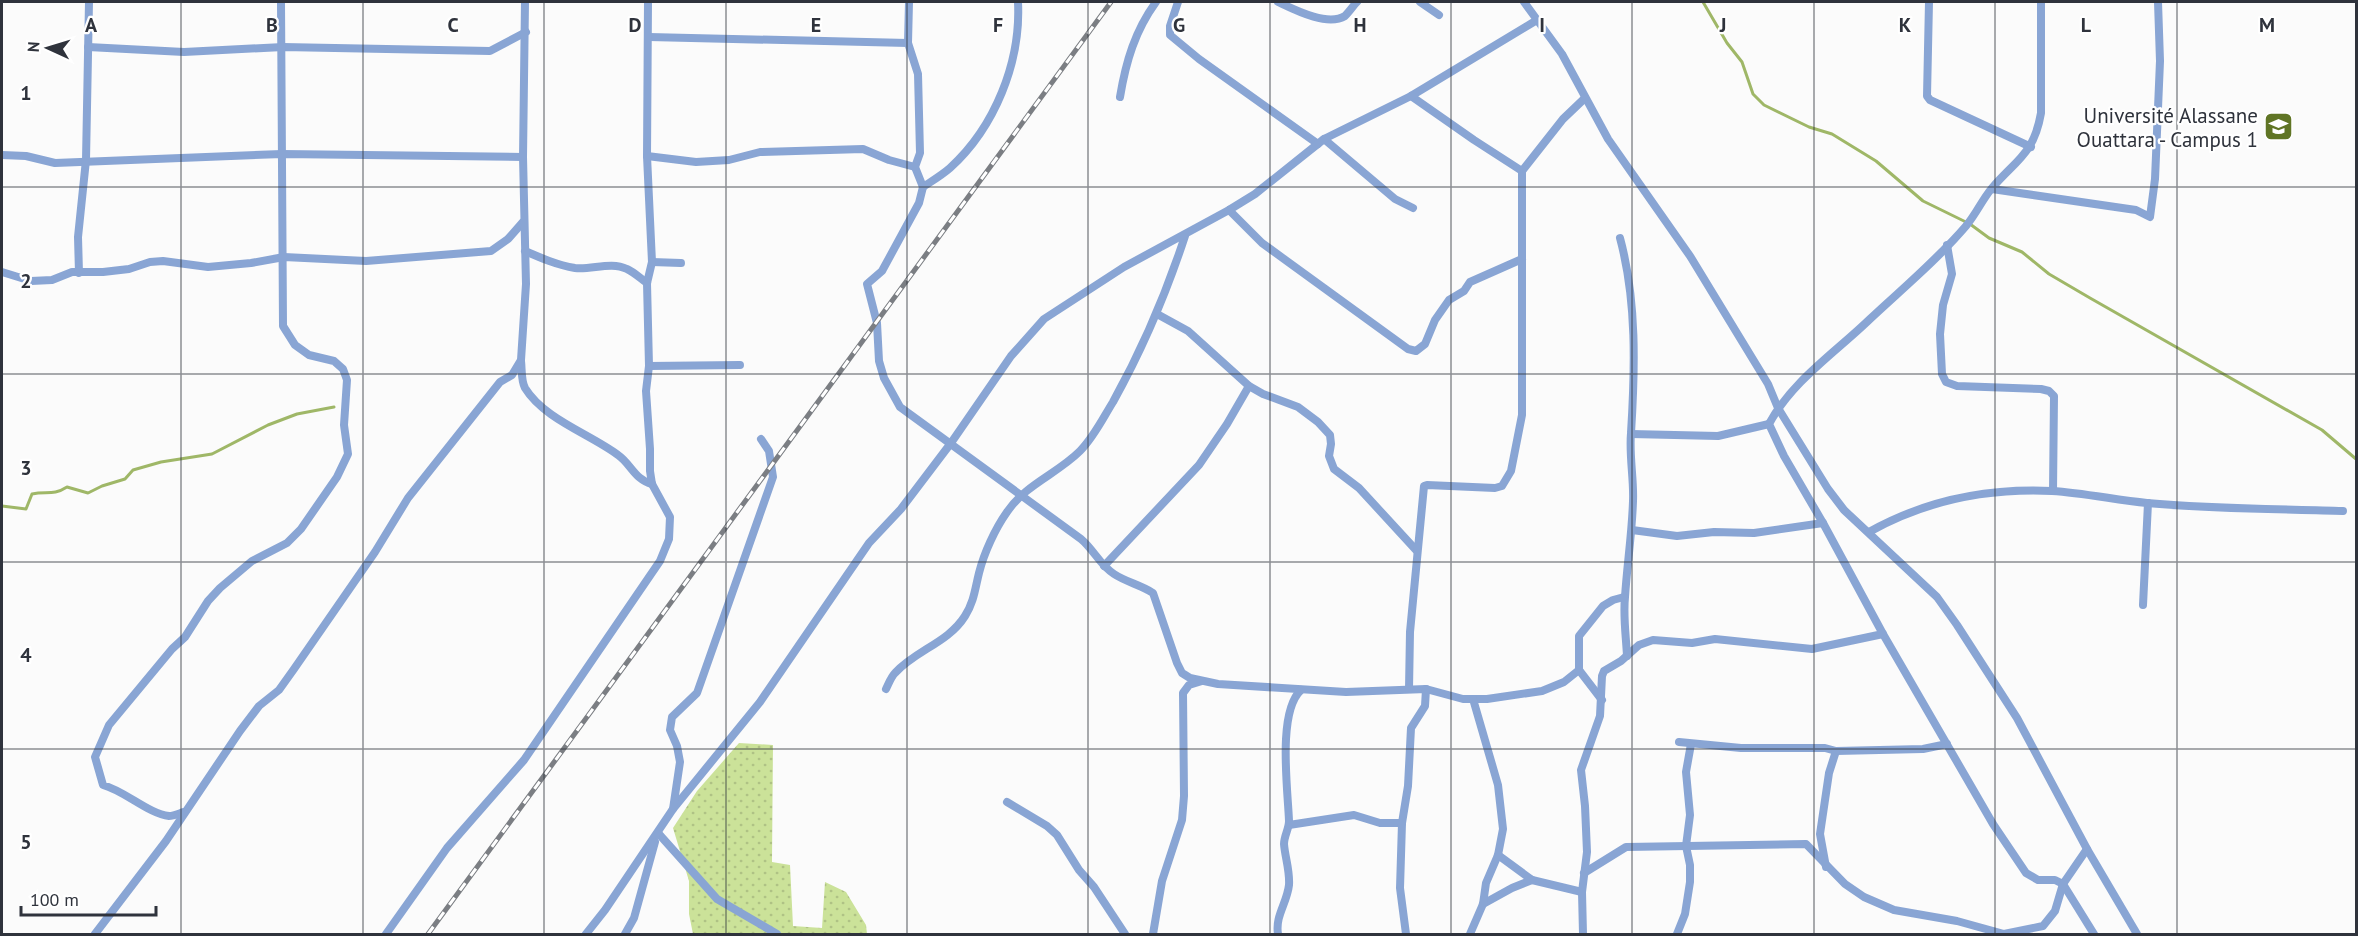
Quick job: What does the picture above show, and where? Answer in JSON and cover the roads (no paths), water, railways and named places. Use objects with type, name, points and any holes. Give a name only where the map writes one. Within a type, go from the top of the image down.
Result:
[{"type":"street","points":[[79,273],[78,237],[86,160],[89,2]]},
{"type":"street","points":[[184,812],[170,816],[151,809],[118,789],[103,785],[95,757],[99,744],[109,724],[172,649],[185,637],[208,601],[220,588],[252,561],[287,543],[300,529],[337,477],[348,454],[344,425],[347,380],[343,369],[334,361],[309,355],[295,345],[284,326],[281,2]]},
{"type":"street","points":[[525,2],[523,222],[526,284],[521,360],[524,387],[541,405],[620,456],[637,476],[645,483],[652,484]]},
{"type":"street","points":[[386,934],[447,848],[524,760],[660,561],[669,539],[670,517],[652,484],[646,391],[649,366],[647,284],[652,262],[646,156],[648,2]]},
{"type":"street","points":[[909,2],[908,43],[918,74],[920,153],[915,167],[923,187],[919,202],[882,271],[867,284],[877,323],[879,361],[900,407],[910,416],[951,443],[1089,546],[1104,566],[1114,574],[1153,592],[1182,673],[1184,796],[1182,820],[1162,881],[1153,934]]},
{"type":"street","points":[[923,187],[951,167],[985,126],[1012,60],[1019,20],[1018,2]]},
{"type":"street","points":[[1120,97],[1125,64],[1133,41],[1145,16],[1156,2]]},
{"type":"street","points":[[1178,2],[1170,26],[1170,35],[1199,59],[1321,142],[1395,200],[1413,208]]},
{"type":"street","points":[[1278,2],[1309,17],[1338,18],[1345,16],[1357,2]]},
{"type":"street","points":[[1420,2],[1439,15]]},
{"type":"street","points":[[1524,2],[1562,54],[1608,139],[1690,256],[1768,384],[1778,408],[1828,489],[1844,510],[1936,597],[1956,625],[2017,718],[2087,849],[2137,934]]},
{"type":"street","points":[[1929,2],[1927,96],[1954,113],[2031,147]]},
{"type":"street","points":[[1631,434],[1670,433],[1694,437],[1718,436],[1769,424],[1778,408],[1796,387],[1969,222],[1992,189],[2031,147],[2038,128],[2041,113],[2042,2]]},
{"type":"street","points":[[1992,189],[2136,210],[2150,217],[2155,179],[2160,61],[2158,2]]},
{"type":"street","points":[[586,934],[605,910],[673,809],[760,702],[869,543],[901,508],[951,443],[1011,356],[1044,319],[1124,267],[1185,236],[1255,194],[1321,142],[1411,96],[1537,20]]},
{"type":"street","points":[[88,48],[184,52],[283,47],[490,51],[526,32]]},
{"type":"street","points":[[649,37],[908,43]]},
{"type":"street","points":[[1411,96],[1522,171]]},
{"type":"street","points":[[1409,689],[1410,632],[1416,550],[1424,486],[1495,488],[1502,486],[1511,471],[1522,415],[1522,171],[1563,119],[1585,98]]},
{"type":"street","points":[[646,156],[696,162],[729,160],[760,152],[863,149],[889,160],[915,167]]},
{"type":"street","points":[[2,155],[26,156],[55,163],[282,154],[523,157]]},
{"type":"street","points":[[1229,210],[1262,243],[1407,349],[1416,351],[1425,344],[1435,320],[1449,300],[1464,291],[1470,282],[1522,259]]},
{"type":"street","points":[[2,272],[31,281],[52,280],[72,272],[129,269],[150,262],[163,261],[208,267],[251,264],[284,257],[366,261],[491,251],[508,239],[523,222]]},
{"type":"street","points":[[886,688],[894,674],[947,637],[965,616],[976,594],[979,573],[1007,512],[1021,495],[1064,465],[1081,450],[1098,428],[1136,361],[1171,281],[1185,236]]},
{"type":"street","points":[[1620,238],[1627,263],[1632,327],[1632,530],[1624,597],[1627,656]]},
{"type":"street","points":[[1947,245],[1952,274],[1943,306],[1940,334],[1942,374],[1946,382],[1957,386],[2041,389],[2049,391],[2054,396],[2053,491]]},
{"type":"street","points":[[525,251],[549,261],[576,268],[609,265],[627,269],[647,284]]},
{"type":"street","points":[[652,262],[681,263]]},
{"type":"street","points":[[1157,314],[1188,331],[1249,386],[1263,394],[1298,407],[1325,428],[1330,435],[1329,456],[1334,469],[1359,488],[1416,550]]},
{"type":"street","points":[[95,934],[166,841],[240,731],[259,706],[279,690],[375,552],[408,498],[500,382],[512,375],[521,360]]},
{"type":"street","points":[[649,366],[740,365]]},
{"type":"street","points":[[1104,566],[1199,465],[1249,386]]},
{"type":"street","points":[[1769,424],[1784,456],[1823,522],[1883,634],[1993,825],[2026,873],[2038,880],[2055,880],[2063,884],[2094,934]]},
{"type":"street","points":[[673,809],[680,762],[677,746],[670,730],[672,717],[697,693],[773,477],[769,451],[761,439]]},
{"type":"street","points":[[1869,532],[1919,508],[1962,496],[2020,491],[2053,491],[2148,503],[2343,511]]},
{"type":"street","points":[[2143,605],[2148,503]]},
{"type":"street","points":[[1632,530],[1677,536],[1714,532],[1754,533],[1823,522]]},
{"type":"street","points":[[1602,700],[1579,670],[1578,643],[1582,630],[1604,606],[1624,597]]},
{"type":"street","points":[[1583,934],[1582,892],[1586,829],[1581,770],[1600,716],[1604,671],[1639,645],[1653,640],[1692,643],[1715,639],[1812,650],[1883,634]]},
{"type":"street","points":[[1182,673],[1202,681],[1301,690],[1352,692],[1426,689],[1462,699],[1473,699],[1542,691],[1564,682],[1579,670]]},
{"type":"street","points":[[1183,693],[1188,685],[1202,681]]},
{"type":"street","points":[[1406,934],[1400,888],[1402,823],[1408,786],[1411,728],[1425,706],[1426,689]]},
{"type":"street","points":[[1278,934],[1278,916],[1286,900],[1289,884],[1284,841],[1289,825],[1285,768],[1288,732],[1293,700],[1301,690]]},
{"type":"street","points":[[1470,934],[1483,904],[1486,883],[1498,855],[1503,829],[1503,810],[1488,746],[1473,699]]},
{"type":"street","points":[[1679,742],[1741,748],[1825,748],[1836,751],[1923,749],[1947,744]]},
{"type":"street","points":[[1677,934],[1684,914],[1690,882],[1690,865],[1686,846],[1690,814],[1686,772],[1691,744]]},
{"type":"street","points":[[1826,867],[1820,834],[1829,773],[1836,751]]},
{"type":"street","points":[[1007,802],[1047,826],[1057,835],[1078,870],[1094,887],[1125,934]]},
{"type":"street","points":[[1289,825],[1354,815],[1380,823],[1402,823]]},
{"type":"street","points":[[625,934],[634,918],[658,833]]},
{"type":"street","points":[[658,833],[717,899],[777,934]]},
{"type":"street","points":[[1584,873],[1626,847],[1806,844],[1826,867],[1864,897],[1894,910],[1958,921],[1987,932],[2004,934],[2043,926],[2055,910],[2063,884],[2087,849]]},
{"type":"street","points":[[1498,855],[1532,880],[1582,892]]},
{"type":"street","points":[[1483,904],[1532,880]]},
{"type":"waterway","points":[[1703,2],[1727,43],[1742,62],[1753,94],[1764,105],[1809,127],[1832,134],[1876,161],[1923,201],[1970,224],[1989,238],[2022,252],[2049,274],[2322,430],[2356,459]]},
{"type":"waterway","points":[[2,506],[26,509],[32,494],[54,492],[67,487],[88,493],[125,479],[133,470],[161,462],[212,454],[268,425],[297,414],[334,407]]},
{"type":"railway","points":[[428,934],[1111,2]]},
{"type":"place","name":"Université Alassane Ouattara - Campus 1","points":[[2279,127]]}]
